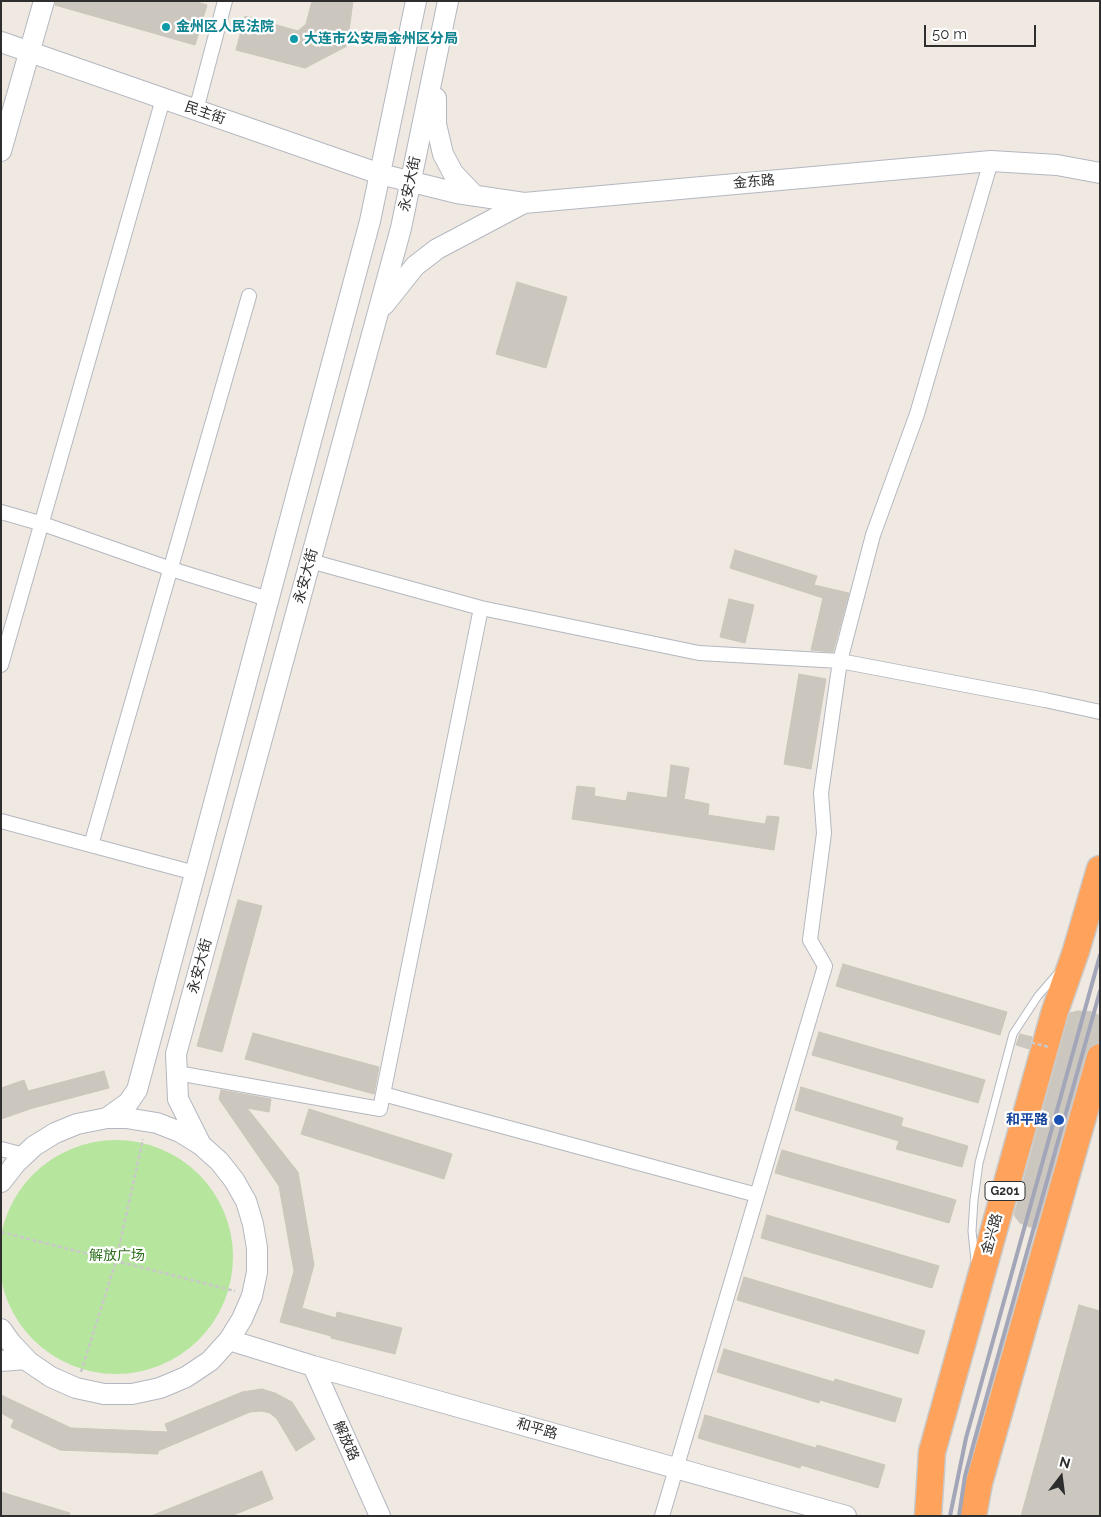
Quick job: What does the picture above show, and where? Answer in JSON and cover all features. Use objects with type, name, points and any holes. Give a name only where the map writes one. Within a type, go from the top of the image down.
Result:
[{"type":"highway","name":"金兴路","points":[[928,1516],[932,1452],[1055,1011],[1076,951],[1100,869]]},
{"type":"highway","points":[[972,1516],[979,1483],[1100,1057]]},
{"type":"main road","points":[[1,151],[44,1]]},
{"type":"main road","name":"永安大街","points":[[107,1118],[128,1103],[137,1090],[370,221],[416,1]]},
{"type":"main road","name":"永安大街","points":[[201,1145],[178,1099],[176,1054],[401,228],[448,1]]},
{"type":"main road","name":"民主街","points":[[1,42],[380,174],[410,181]]},
{"type":"main road","points":[[434,65],[436,124],[443,154],[453,173],[476,196]]},
{"type":"main road","name":"金东路","points":[[410,181],[456,194],[524,204],[991,160],[1056,165],[1100,173]]},
{"type":"main road","points":[[378,313],[414,266],[436,248],[524,204]]},
{"type":"main road","points":[[1,1182],[16,1162],[34,1146],[55,1133],[77,1124],[107,1118],[147,1121],[180,1132],[201,1145],[219,1161],[234,1180],[248,1208],[254,1224],[257,1248],[257,1272],[252,1296],[242,1319],[229,1340],[210,1361],[186,1377],[160,1388],[132,1394],[104,1394],[76,1388],[51,1377],[26,1358],[11,1344],[1,1329]]},
{"type":"main road","name":"和平路","points":[[229,1340],[313,1366],[846,1516]]},
{"type":"main road","points":[[1,1361],[26,1358]]},
{"type":"main road","name":"解放路","points":[[313,1366],[380,1516]]},
{"type":"street","points":[[196,110],[225,1]]},
{"type":"street","points":[[1,666],[164,99]]},
{"type":"street","points":[[662,1516],[825,966],[810,940],[824,833],[821,793],[840,661],[873,535],[917,414],[991,160]]},
{"type":"street","points":[[91,845],[249,296]]},
{"type":"street","points":[[1,512],[43,524],[171,569],[268,599]]},
{"type":"street","points":[[310,562],[481,608],[699,653],[840,661],[1100,712]]},
{"type":"street","points":[[177,1073],[380,1109],[481,608]]},
{"type":"street","points":[[1,821],[195,873]]},
{"type":"street","points":[[383,1094],[757,1195]]},
{"type":"street","points":[[1,1149],[24,1155]]},
{"type":"lane","points":[[978,1284],[972,1231],[979,1163],[1013,1034],[1038,996],[1076,951]]},
{"type":"path","points":[[1023,1047],[1025,1041],[1048,1048]]},
{"type":"path","points":[[76,1388],[116,1261],[147,1121]]},
{"type":"path","points":[[1,1232],[252,1296]]},
{"type":"green space","name":"解放广场","points":[[104,1140],[128,1140],[161,1149],[181,1159],[199,1174],[214,1192],[224,1212],[231,1234],[233,1257],[231,1280],[224,1302],[214,1322],[199,1340],[181,1355],[150,1369],[128,1374],[104,1374],[82,1369],[51,1355],[25,1331],[18,1322],[4,1291],[-1,1269],[-1,1245],[4,1223],[18,1192],[42,1166],[51,1159],[82,1145]]},
{"type":"building","name":"金州区人民法院","points":[[56,1],[194,1],[207,5],[195,45],[55,5]]},
{"type":"building","name":"大连市公安局金州区分局","points":[[312,1],[353,1],[347,46],[305,68],[236,50],[245,16],[298,31],[306,24]]},
{"type":"building","points":[[517,282],[567,297],[546,368],[496,354]]},
{"type":"building","points":[[735,550],[817,576],[814,585],[849,593],[833,652],[811,650],[823,598],[730,568]]},
{"type":"building","points":[[729,599],[754,605],[745,643],[720,637]]},
{"type":"building","points":[[799,674],[826,679],[811,769],[784,764]]},
{"type":"building","points":[[671,765],[689,768],[684,799],[709,804],[708,815],[765,824],[767,816],[779,817],[774,850],[572,819],[577,786],[595,788],[594,796],[626,801],[628,792],[667,798]]},
{"type":"building","points":[[238,900],[262,906],[222,1052],[197,1046]]},
{"type":"building","points":[[843,964],[1007,1012],[1000,1035],[836,986]]},
{"type":"building","points":[[1078,1011],[1093,1012],[1100,1016],[1100,1042],[1090,1046],[1086,1053],[1036,1229],[1020,1223],[1014,1215],[1069,1016],[1070,1013]]},
{"type":"building","points":[[819,1032],[985,1080],[978,1103],[812,1055]]},
{"type":"building","points":[[253,1033],[379,1067],[374,1094],[245,1059]]},
{"type":"building","points":[[1020,1034],[1032,1037],[1029,1049],[1016,1045]]},
{"type":"building","points":[[104,1071],[109,1088],[33,1108],[1,1119],[1,1088],[24,1080],[28,1091]]},
{"type":"building","points":[[801,1087],[903,1118],[901,1126],[968,1146],[962,1167],[896,1149],[899,1141],[795,1110]]},
{"type":"building","points":[[221,1090],[271,1099],[269,1112],[247,1108],[298,1172],[314,1265],[302,1308],[336,1318],[337,1312],[402,1328],[395,1354],[331,1338],[331,1336],[280,1322],[294,1271],[279,1186],[219,1099]]},
{"type":"building","points":[[309,1109],[452,1154],[444,1179],[301,1134]]},
{"type":"building","points":[[782,1150],[956,1200],[949,1223],[775,1173]]},
{"type":"building","points":[[767,1215],[939,1266],[932,1288],[761,1238]]},
{"type":"building","points":[[744,1277],[925,1331],[918,1354],[737,1300]]},
{"type":"building","points":[[1079,1305],[1100,1311],[1100,1516],[1021,1516]]},
{"type":"building","points":[[724,1349],[834,1382],[835,1379],[902,1399],[895,1422],[820,1400],[819,1403],[717,1372]]},
{"type":"building","points":[[262,1389],[292,1402],[315,1439],[296,1451],[277,1419],[270,1413],[262,1411],[250,1412],[158,1451],[158,1454],[60,1450],[11,1427],[14,1420],[1,1413],[1,1395],[71,1428],[168,1432],[165,1424],[242,1392]]},
{"type":"building","points":[[705,1415],[816,1448],[817,1445],[885,1465],[878,1488],[801,1465],[800,1468],[698,1438]]},
{"type":"building","points":[[262,1471],[273,1499],[231,1516],[151,1516]]},
{"type":"building","points":[[1,1492],[70,1513],[69,1516],[1,1516]]},
{"type":"railway","points":[[950,1516],[966,1438],[1100,955]]},
{"type":"railway","points":[[959,1516],[965,1476],[974,1442],[1100,991]]},
{"type":"place","name":"金州区人民法院","points":[[166,27]]},
{"type":"place","name":"大连市公安局金州区分局","points":[[294,39]]},
{"type":"place","name":"和平路","points":[[1059,1120]]}]
